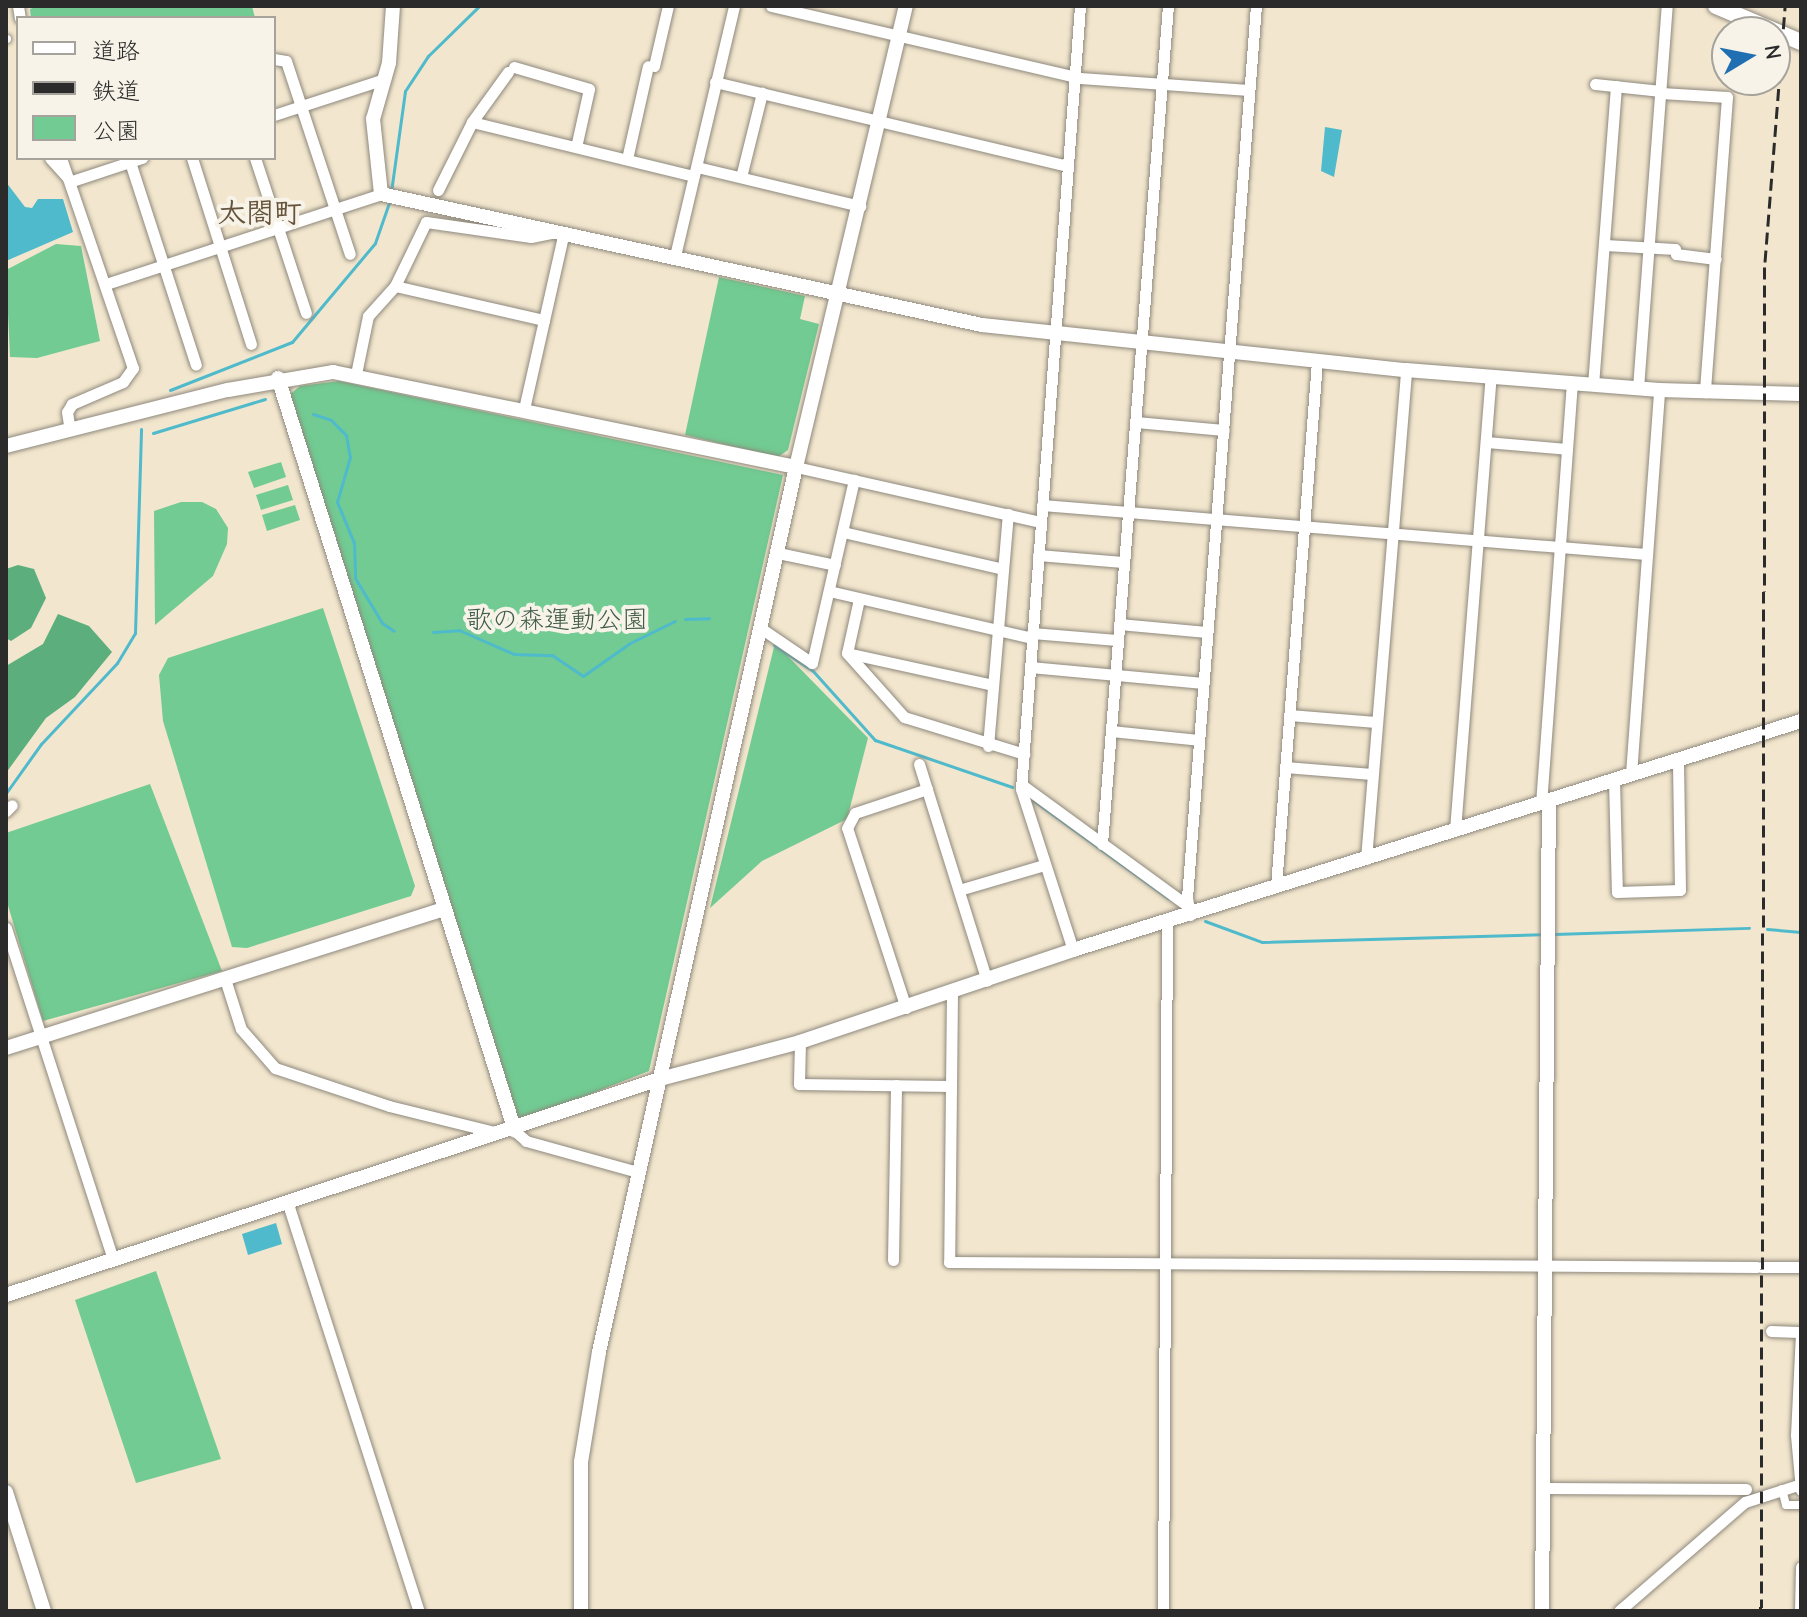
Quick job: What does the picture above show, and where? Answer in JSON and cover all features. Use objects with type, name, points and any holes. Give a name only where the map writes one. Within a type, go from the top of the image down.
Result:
[{"type":"main road","points":[[1726,8],[1800,40]]},
{"type":"street","points":[[388,195],[373,119],[385,79],[393,6]]},
{"type":"street","points":[[627,159],[668,6]]},
{"type":"street","points":[[675,256],[734,6]]},
{"type":"street","points":[[771,6],[1074,75],[1249,90]]},
{"type":"street","points":[[581,1611],[581,1462],[638,1172],[796,467],[841,296],[906,6]]},
{"type":"street","points":[[1073,950],[1044,865],[1022,785],[1080,6]]},
{"type":"street","points":[[1102,844],[1168,6]]},
{"type":"street","points":[[1189,910],[1203,683],[1256,6]]},
{"type":"street","points":[[1638,388],[1667,6]]},
{"type":"street","points":[[276,59],[286,61],[350,254]]},
{"type":"street","points":[[438,190],[472,122],[511,70],[589,89],[576,147]]},
{"type":"street","points":[[276,114],[385,79]]},
{"type":"street","points":[[715,82],[1067,166]]},
{"type":"street","points":[[1595,84],[1727,97],[1705,392]]},
{"type":"street","points":[[1593,385],[1616,86]]},
{"type":"street","points":[[741,177],[762,93]]},
{"type":"street","points":[[472,122],[627,159],[741,177],[860,206]]},
{"type":"street","points":[[52,160],[72,181]]},
{"type":"street","points":[[62,160],[72,181],[106,284],[131,375],[72,404],[67,412],[70,430]]},
{"type":"street","points":[[72,181],[136,160],[196,365]]},
{"type":"street","points":[[193,160],[251,344]]},
{"type":"street","points":[[256,160],[306,313]]},
{"type":"street","points":[[106,284],[334,209],[388,195],[675,256],[841,296],[1055,334],[1317,362],[1572,384],[1801,394]]},
{"type":"street","points":[[356,374],[368,316],[395,286],[426,222],[531,237],[560,232]]},
{"type":"street","points":[[524,409],[560,232]]},
{"type":"street","points":[[1605,245],[1649,247],[1716,259]]},
{"type":"street","points":[[395,286],[544,320]]},
{"type":"street","points":[[1276,886],[1317,362]]},
{"type":"street","points":[[1366,859],[1406,370]]},
{"type":"street","points":[[6,446],[278,378],[306,373],[356,374],[1040,522]]},
{"type":"street","points":[[1455,830],[1491,376]]},
{"type":"street","points":[[278,378],[445,909],[509,1133]]},
{"type":"street","points":[[1542,1611],[1546,1264],[1545,802],[1572,384]]},
{"type":"street","points":[[1631,774],[1659,390]]},
{"type":"street","points":[[1136,422],[1224,430]]},
{"type":"street","points":[[1486,442],[1567,449]]},
{"type":"street","points":[[762,629],[812,663],[854,480]]},
{"type":"street","points":[[1042,505],[1646,554]]},
{"type":"street","points":[[988,746],[1008,514]]},
{"type":"street","points":[[843,532],[1003,569]]},
{"type":"street","points":[[778,553],[835,565]]},
{"type":"street","points":[[1038,555],[1123,562]]},
{"type":"street","points":[[829,591],[997,631],[1117,640]]},
{"type":"street","points":[[847,653],[859,599]]},
{"type":"street","points":[[1119,624],[1207,632]]},
{"type":"street","points":[[847,653],[993,685]]},
{"type":"street","points":[[847,653],[904,717],[988,746],[1024,754]]},
{"type":"street","points":[[1030,667],[1203,683]]},
{"type":"street","points":[[1289,715],[1376,722]]},
{"type":"street","points":[[6,1295],[509,1133],[660,1079],[800,1042],[952,993],[1189,910],[1366,859],[1801,721]]},
{"type":"street","points":[[1111,731],[1199,740]]},
{"type":"street","points":[[1614,780],[1617,892],[1680,890],[1678,759]]},
{"type":"street","points":[[919,764],[987,981]]},
{"type":"street","points":[[1285,767],[1372,774]]},
{"type":"street","points":[[1022,785],[1189,910]]},
{"type":"street","points":[[906,1008],[847,828],[855,813],[927,789]]},
{"type":"street","points":[[959,890],[1044,865]]},
{"type":"street","points":[[6,1048],[445,909]]},
{"type":"street","points":[[1163,1611],[1167,920]]},
{"type":"street","points":[[6,928],[113,1260]]},
{"type":"street","points":[[225,979],[241,1029],[275,1068],[389,1106],[509,1133],[526,1141],[638,1172]]},
{"type":"street","points":[[952,993],[949,1262],[1801,1267]]},
{"type":"street","points":[[800,1042],[799,1084],[950,1086]]},
{"type":"street","points":[[893,1260],[896,1085]]},
{"type":"street","points":[[288,1204],[419,1611]]},
{"type":"street","points":[[1619,1611],[1745,1502],[1782,1489],[1800,1488],[1800,1332],[1771,1331]]},
{"type":"street","points":[[1544,1488],[1746,1489]]},
{"type":"street","points":[[1782,1489],[1786,1505],[1801,1505]]},
{"type":"street","points":[[6,1492],[44,1611]]},
{"type":"street","points":[[1800,1611],[1801,1567]]},
{"type":"green space","points":[[37,6],[252,6],[254,16],[31,16],[30,9]]},
{"type":"green space","points":[[56,244],[81,246],[100,341],[37,358],[10,357],[6,270]]},
{"type":"green space","points":[[719,277],[805,296],[800,319],[819,324],[788,450],[778,457],[685,435]]},
{"type":"green space","name":"歌の森運動公園","points":[[339,381],[783,475],[649,1071],[519,1122],[288,396],[300,386]]},
{"type":"green space","points":[[281,462],[286,477],[254,488],[248,472]]},
{"type":"green space","points":[[288,485],[293,500],[261,510],[256,495]]},
{"type":"green space","points":[[181,502],[202,502],[216,509],[228,528],[227,544],[213,576],[155,625],[154,511]]},
{"type":"green space","points":[[295,505],[300,520],[267,531],[262,515]]},
{"type":"green space","points":[[18,565],[34,569],[46,598],[31,628],[11,641],[6,638],[6,569]]},
{"type":"green space","points":[[323,608],[415,886],[411,896],[247,948],[232,947],[163,721],[159,675],[168,658]]},
{"type":"green space","points":[[58,614],[89,626],[112,652],[75,697],[46,718],[6,773],[6,666],[43,644]]},
{"type":"green space","points":[[775,643],[868,738],[847,819],[762,861],[710,908]]},
{"type":"green space","points":[[150,784],[222,971],[43,1021],[6,899],[6,833]]},
{"type":"green space","points":[[156,1271],[221,1459],[136,1483],[75,1300]]},
{"type":"water","points":[[1325,127],[1342,130],[1334,177],[1321,171]]},
{"type":"water","points":[[6,182],[25,207],[32,208],[38,199],[63,199],[73,232],[6,261]]},
{"type":"water","points":[[276,1223],[282,1244],[248,1255],[242,1234]]},
{"type":"waterway","points":[[391,192],[405,91],[428,56],[479,6]]},
{"type":"waterway","points":[[170,390],[292,342],[375,243],[390,200]]},
{"type":"waterway","points":[[153,433],[265,399]]},
{"type":"waterway","points":[[313,414],[331,420],[346,435],[350,457],[337,502],[354,543],[355,578],[382,623],[394,631]]},
{"type":"waterway","points":[[6,793],[41,744],[117,663],[135,633],[141,429]]},
{"type":"waterway","points":[[685,619],[709,618]]},
{"type":"waterway","points":[[433,632],[459,630],[514,654],[552,655],[583,676],[630,643],[675,621]]},
{"type":"waterway","points":[[774,645],[813,671],[875,740],[1012,787]]},
{"type":"waterway","points":[[1033,800],[1168,898]]},
{"type":"waterway","points":[[1205,921],[1262,942],[1541,934]]},
{"type":"waterway","points":[[1554,934],[1749,928]]},
{"type":"waterway","points":[[1767,929],[1801,932]]},
{"type":"railway","points":[[1761,1611],[1765,262],[1785,6]]},
{"type":"district","name":"太閤町","points":[[260,213]]}]
